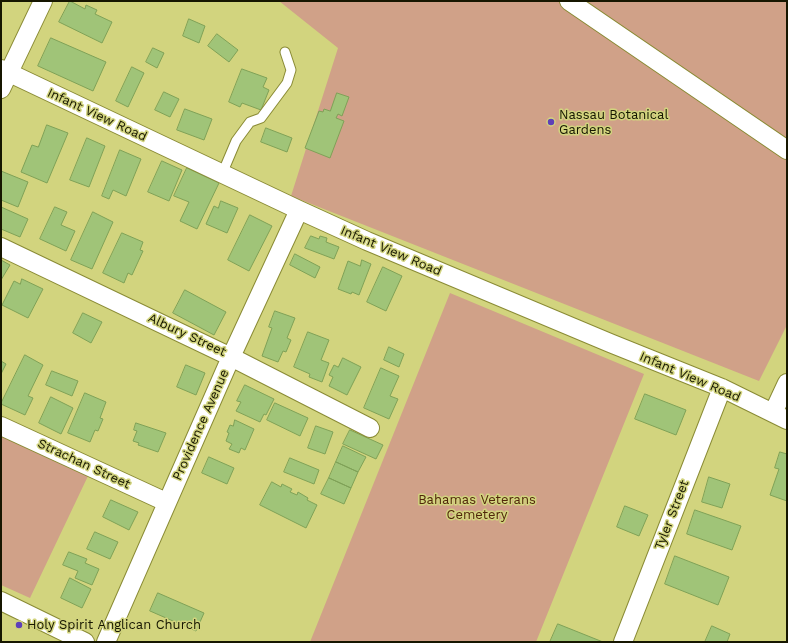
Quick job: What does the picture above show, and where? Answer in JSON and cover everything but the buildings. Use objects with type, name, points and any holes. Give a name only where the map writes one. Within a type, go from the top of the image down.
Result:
[{"type":"street","points":[[4,77],[43,1]]},
{"type":"street","points":[[569,1],[787,150]]},
{"type":"street","name":"Infant View Road","points":[[4,77],[222,174],[367,241],[722,388],[780,417]]},
{"type":"street","name":"Providence Avenue","points":[[106,642],[166,502],[299,210]]},
{"type":"street","name":"Albury Street","points":[[1,247],[231,357],[370,428]]},
{"type":"street","points":[[780,417],[787,382]]},
{"type":"street","name":"Tyler Street","points":[[623,642],[722,388]]},
{"type":"street","name":"Strachan Street","points":[[1,426],[166,502]]},
{"type":"street","points":[[1,601],[85,642]]},
{"type":"lane","points":[[222,174],[236,141],[250,122],[261,118],[288,83],[291,70],[285,52]]},
{"type":"green space","name":"Nassau Botanical Gardens","points":[[279,1],[787,1],[787,325],[759,381],[291,196],[338,48]]},
{"type":"green space","name":"Bahamas Veterans Cemetery","points":[[450,293],[644,374],[536,642],[310,642]]},
{"type":"green space","points":[[1,435],[88,476],[30,598],[1,585]]},
{"type":"place","name":"Nassau Botanical Gardens","points":[[551,122]]},
{"type":"place","name":"Holy Spirit Anglican Church","points":[[19,625]]}]
